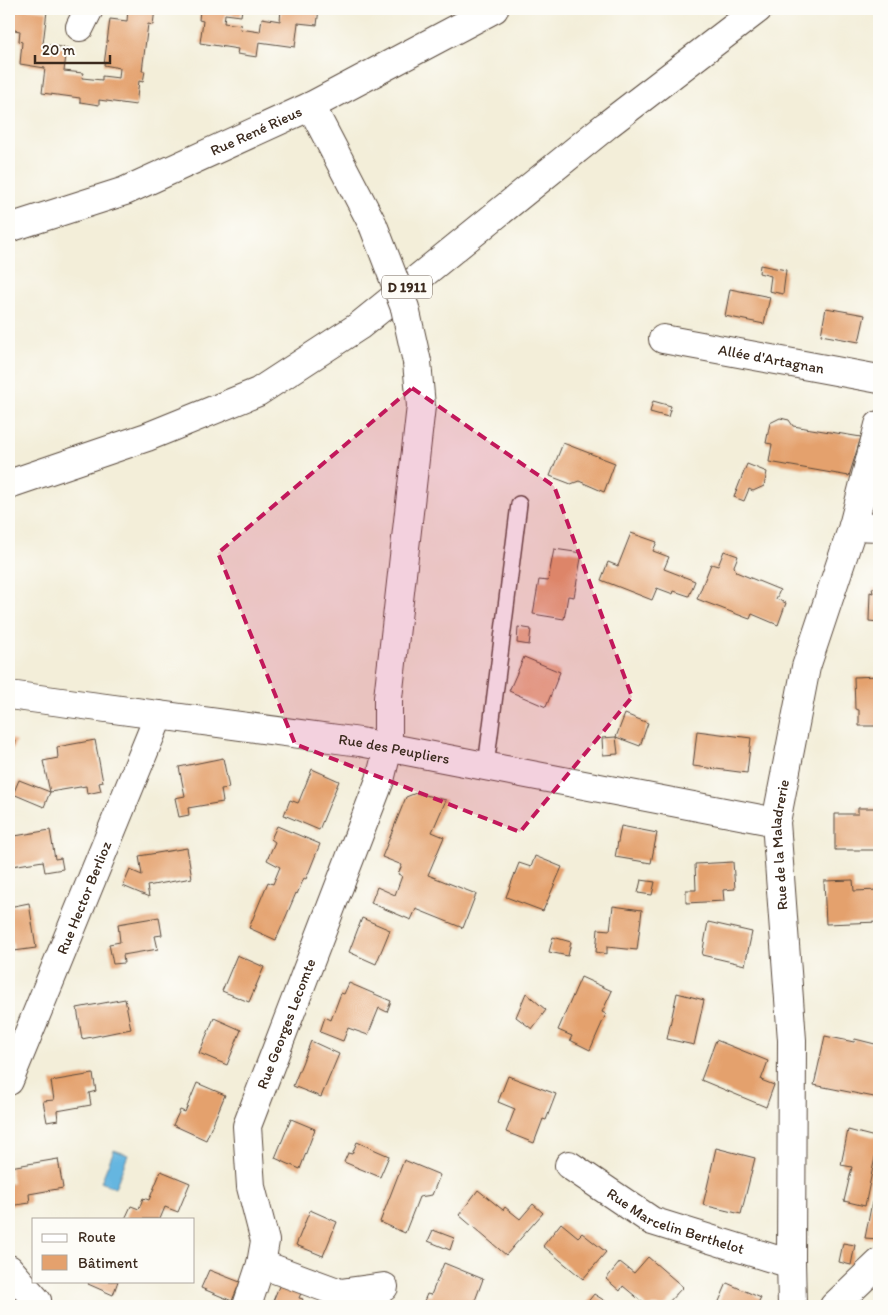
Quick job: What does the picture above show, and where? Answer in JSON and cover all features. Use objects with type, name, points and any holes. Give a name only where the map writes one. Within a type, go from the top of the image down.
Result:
[{"type":"street","name":"Rue René Rieus","points":[[9,228],[124,191],[311,106],[494,9]]},
{"type":"street","name":"D 1911","points":[[9,484],[147,437],[258,392],[360,326],[607,125],[758,9]]},
{"type":"street","name":"Rue Georges Lecomte","points":[[247,1306],[261,1264],[265,1241],[251,1187],[247,1126],[380,780],[388,748],[388,698],[421,406],[417,362],[405,308],[373,225],[311,106]]},
{"type":"street","name":"Allée d'Artagnan","points":[[663,339],[879,379]]},
{"type":"street","name":"Rue de la Maladrerie","points":[[792,1306],[790,1260],[792,1040],[776,822],[806,667],[866,526],[879,425]]},
{"type":"street","name":"Rue des Peupliers","points":[[9,695],[360,742],[776,822]]},
{"type":"street","name":"Rue Hector Berlioz","points":[[9,1081],[159,715]]},
{"type":"street","name":"Rue Marcelin Berthelot","points":[[569,1165],[652,1221],[781,1260],[790,1260]]},
{"type":"street","points":[[834,1306],[879,1263]]},
{"type":"street","points":[[261,1264],[340,1293],[384,1287]]},
{"type":"street","points":[[9,1269],[37,1301],[35,1306]]},
{"type":"lane","points":[[486,766],[519,504]]},
{"type":"highlighted area","points":[[412,388],[554,486],[632,697],[520,832],[295,744],[218,553]]},
{"type":"water","points":[[114,1150],[128,1155],[115,1188],[101,1182]]},
{"type":"building","points":[[9,9],[47,11],[43,44],[67,48],[64,71],[83,73],[82,78],[102,80],[102,76],[119,78],[120,68],[104,65],[110,19],[127,21],[128,9],[155,9],[153,25],[148,24],[142,71],[145,71],[143,82],[139,81],[136,105],[99,100],[99,105],[80,102],[80,98],[42,93],[45,68],[20,64],[22,42],[19,41],[20,31],[9,29]]},
{"type":"building","points":[[204,9],[242,9],[241,16],[225,14],[224,23],[241,25],[240,29],[260,32],[262,18],[280,21],[281,9],[319,9],[317,25],[298,23],[295,47],[259,42],[257,57],[237,54],[238,49],[200,43],[203,21],[199,20],[200,10],[204,11]]},
{"type":"building","points":[[760,265],[786,270],[783,294],[769,291],[771,276],[759,273]]},
{"type":"building","points":[[730,289],[770,297],[764,324],[725,316]]},
{"type":"building","points":[[826,308],[865,315],[859,342],[821,335]]},
{"type":"building","points":[[653,401],[671,406],[668,417],[650,412]]},
{"type":"building","points":[[780,418],[789,420],[793,426],[861,437],[849,476],[769,462],[772,444],[766,443],[770,423]]},
{"type":"building","points":[[563,443],[615,463],[604,492],[579,481],[571,484],[550,476]]},
{"type":"building","points":[[747,464],[767,472],[764,486],[753,491],[749,489],[744,501],[734,497]]},
{"type":"building","points":[[631,533],[657,542],[653,551],[669,557],[664,569],[695,581],[689,596],[674,591],[673,594],[657,588],[652,600],[601,580],[608,562],[618,566]]},
{"type":"building","points":[[554,549],[582,553],[574,597],[568,596],[564,619],[533,614],[539,580],[548,581]]},
{"type":"building","points":[[724,551],[738,556],[734,566],[736,572],[780,590],[776,599],[786,603],[778,625],[752,614],[750,619],[697,599],[711,564],[718,566]]},
{"type":"building","points":[[872,588],[879,588],[879,622],[869,621],[870,592],[873,593]]},
{"type":"building","points":[[518,627],[531,629],[529,645],[517,643]]},
{"type":"building","points":[[524,657],[560,672],[546,707],[509,691]]},
{"type":"building","points":[[879,676],[879,726],[859,726],[859,710],[855,709],[854,677]]},
{"type":"building","points":[[625,714],[648,723],[640,746],[616,737]]},
{"type":"building","points":[[697,731],[751,738],[747,773],[693,766]]},
{"type":"building","points":[[616,737],[618,754],[603,755],[602,738]]},
{"type":"building","points":[[9,738],[16,741],[9,758]]},
{"type":"building","points":[[95,740],[103,782],[99,783],[101,791],[87,794],[86,786],[50,792],[43,761],[58,758],[57,747]]},
{"type":"building","points":[[223,758],[229,788],[221,789],[223,802],[188,808],[189,815],[179,817],[175,798],[185,796],[179,767]]},
{"type":"building","points":[[312,769],[339,781],[319,830],[284,815],[290,800],[298,803]]},
{"type":"building","points":[[19,780],[50,792],[44,807],[13,794]]},
{"type":"building","points":[[416,793],[446,800],[432,832],[444,837],[428,875],[476,894],[463,928],[416,909],[411,920],[371,903],[377,887],[395,895],[402,876],[398,874],[402,865],[382,857],[406,797]]},
{"type":"building","points":[[858,808],[877,808],[877,850],[835,850],[835,814],[858,814]]},
{"type":"building","points":[[277,826],[320,844],[306,879],[304,878],[296,893],[276,940],[249,928],[268,882],[273,884],[280,867],[267,860],[275,842],[271,839]]},
{"type":"building","points":[[621,826],[657,833],[651,863],[615,857]]},
{"type":"building","points":[[50,830],[55,859],[61,858],[63,869],[45,872],[43,861],[12,866],[9,837]]},
{"type":"building","points":[[187,848],[192,878],[147,886],[149,897],[123,886],[130,870],[142,875],[139,856]]},
{"type":"building","points":[[535,856],[562,867],[543,911],[506,897],[519,863],[531,867]]},
{"type":"building","points":[[733,862],[735,889],[723,890],[724,901],[686,903],[686,890],[696,890],[695,864]]},
{"type":"building","points":[[641,880],[655,882],[652,895],[638,893]]},
{"type":"building","points":[[853,880],[854,891],[879,890],[879,922],[826,924],[824,881]]},
{"type":"building","points":[[29,903],[36,948],[14,951],[12,940],[9,940],[9,907]]},
{"type":"building","points":[[613,906],[642,910],[637,950],[607,947],[607,954],[596,952],[598,929],[610,930]]},
{"type":"building","points":[[159,917],[162,935],[155,936],[158,949],[123,955],[124,963],[113,964],[109,944],[120,942],[118,924]]},
{"type":"building","points":[[362,918],[390,930],[376,964],[349,952]]},
{"type":"building","points":[[708,922],[752,932],[745,965],[702,955]]},
{"type":"building","points":[[553,937],[571,942],[568,956],[549,952]]},
{"type":"building","points":[[237,955],[264,967],[249,1002],[222,991]]},
{"type":"building","points":[[581,977],[612,991],[602,1012],[606,1014],[590,1050],[570,1040],[572,1036],[558,1030]]},
{"type":"building","points":[[349,983],[391,1001],[387,1012],[379,1008],[368,1035],[348,1028],[343,1041],[320,1032],[325,1017],[331,1020],[341,993],[344,994]]},
{"type":"building","points":[[526,993],[546,1010],[532,1029],[516,1017]]},
{"type":"building","points":[[677,993],[704,1000],[694,1045],[667,1039]]},
{"type":"building","points":[[125,999],[131,1029],[82,1039],[77,1008]]},
{"type":"building","points":[[214,1018],[241,1030],[227,1065],[199,1053]]},
{"type":"building","points":[[825,1036],[854,1042],[855,1039],[879,1045],[879,1098],[814,1085]]},
{"type":"building","points":[[716,1040],[768,1061],[761,1080],[774,1085],[766,1107],[701,1080]]},
{"type":"building","points":[[311,1041],[339,1054],[321,1097],[293,1086]]},
{"type":"building","points":[[93,1074],[96,1091],[89,1093],[91,1105],[57,1111],[58,1120],[47,1122],[43,1101],[54,1100],[51,1081]]},
{"type":"building","points":[[508,1076],[556,1094],[546,1120],[543,1119],[534,1143],[506,1132],[515,1109],[498,1102]]},
{"type":"building","points":[[197,1083],[225,1095],[206,1140],[173,1125],[180,1110],[185,1112]]},
{"type":"building","points":[[291,1119],[315,1129],[300,1169],[275,1158]]},
{"type":"building","points":[[848,1130],[879,1138],[865,1206],[844,1201],[852,1167],[841,1165]]},
{"type":"building","points":[[357,1142],[389,1156],[380,1177],[344,1162],[348,1153],[352,1154]]},
{"type":"building","points":[[716,1148],[755,1158],[741,1214],[703,1205]]},
{"type":"building","points":[[58,1159],[63,1188],[29,1194],[30,1203],[9,1206],[9,1184],[13,1183],[10,1167]]},
{"type":"building","points":[[404,1160],[440,1175],[432,1195],[419,1197],[405,1233],[380,1222]]},
{"type":"building","points":[[161,1171],[190,1183],[178,1212],[165,1207],[160,1218],[125,1218],[131,1206],[139,1209],[143,1198],[149,1200]]},
{"type":"building","points":[[478,1190],[503,1210],[505,1207],[520,1219],[533,1204],[543,1213],[506,1255],[459,1215]]},
{"type":"building","points":[[872,1202],[879,1203],[878,1239],[865,1238]]},
{"type":"building","points":[[310,1210],[337,1222],[323,1256],[296,1245]]},
{"type":"building","points":[[561,1223],[578,1237],[582,1233],[606,1252],[583,1279],[543,1246]]},
{"type":"building","points":[[433,1230],[454,1238],[450,1250],[428,1241]]},
{"type":"building","points":[[843,1243],[855,1245],[851,1265],[839,1262]]},
{"type":"building","points":[[648,1257],[683,1287],[665,1306],[647,1306],[623,1286],[620,1291],[606,1279],[620,1262],[634,1273]]},
{"type":"building","points":[[444,1263],[483,1279],[473,1306],[422,1306],[427,1294],[431,1295]]},
{"type":"building","points":[[209,1270],[240,1282],[232,1301],[201,1288]]},
{"type":"building","points":[[282,1279],[304,1286],[299,1298],[303,1299],[300,1306],[271,1306]]},
{"type":"building","points":[[89,1282],[118,1282],[113,1295],[88,1284]]},
{"type":"building","points":[[727,1283],[761,1298],[757,1306],[717,1306]]},
{"type":"building","points":[[594,1294],[613,1306],[592,1306],[586,1304]]}]
